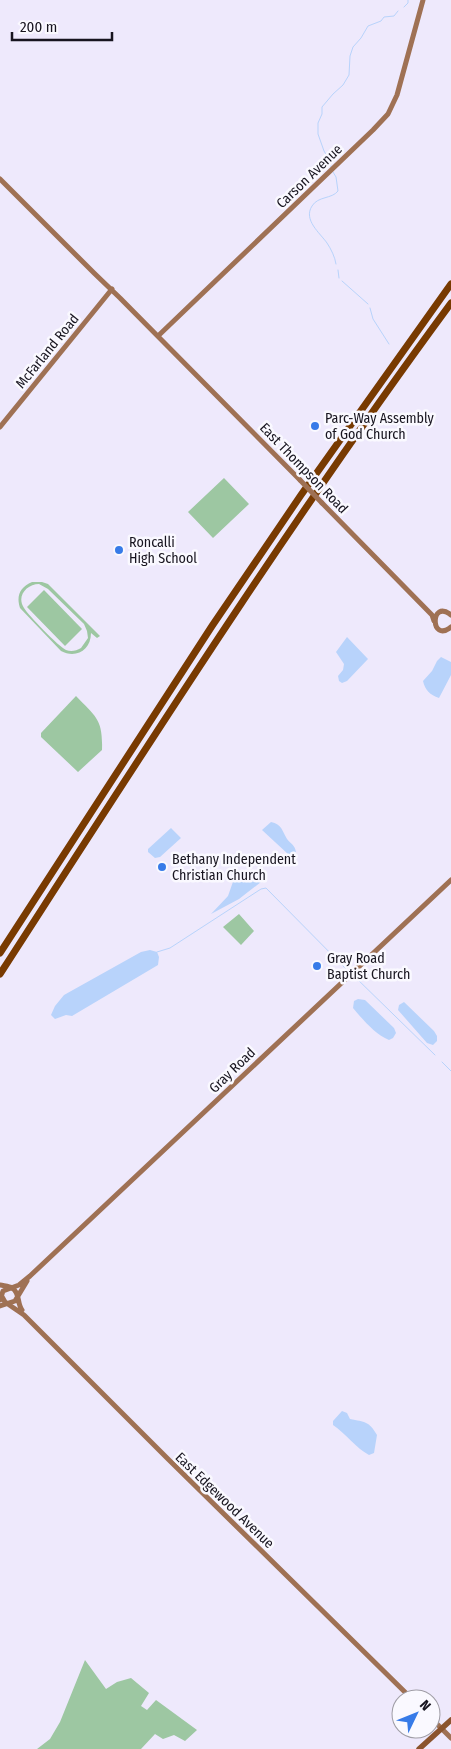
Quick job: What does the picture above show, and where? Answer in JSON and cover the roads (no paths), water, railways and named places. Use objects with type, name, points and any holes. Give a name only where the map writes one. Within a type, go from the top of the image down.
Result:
[{"type":"highway","points":[[444,292],[451,279]]},
{"type":"highway","points":[[0,953],[212,626],[301,495],[451,284]]},
{"type":"highway","points":[[0,974],[221,632],[332,470],[451,303]]},
{"type":"main road","name":"Carson Avenue","points":[[158,336],[388,114],[397,95],[423,0]]},
{"type":"main road","points":[[0,179],[158,336]]},
{"type":"main road","name":"McFarland Road","points":[[0,428],[112,289]]},
{"type":"main road","name":"East Thompson Road","points":[[158,336],[419,602],[451,615]]},
{"type":"main road","name":"East Thompson Road","points":[[412,595],[432,615],[438,629],[450,630]]},
{"type":"main road","points":[[434,621],[441,612],[450,607]]},
{"type":"main road","name":"Gray Road","points":[[10,1288],[19,1285],[30,1276],[451,880]]},
{"type":"main road","name":"Gray Road","points":[[17,1296],[30,1276]]},
{"type":"main road","points":[[0,1285],[16,1291],[17,1296],[15,1301],[0,1306]]},
{"type":"main road","points":[[8,1303],[1,1296],[4,1291],[10,1288]]},
{"type":"main road","name":"East Edgewood Avenue","points":[[17,1296],[18,1304],[24,1315]]},
{"type":"main road","name":"East Edgewood Avenue","points":[[8,1303],[24,1315],[168,1460],[402,1689]]},
{"type":"main road","points":[[419,1749],[451,1720]]},
{"type":"main road","points":[[442,1728],[451,1738]]},
{"type":"water","points":[[347,637],[368,659],[347,681],[342,683],[339,681],[338,676],[343,670],[344,664],[336,652]]},
{"type":"water","points":[[441,657],[451,662],[451,675],[439,698],[428,692],[423,681]]},
{"type":"water","points":[[271,822],[280,826],[287,839],[294,846],[296,852],[293,855],[289,855],[262,830]]},
{"type":"water","points":[[171,828],[181,838],[160,857],[155,858],[148,852],[148,849]]},
{"type":"water","points":[[249,870],[261,882],[239,899],[211,914],[228,896],[235,876]]},
{"type":"water","points":[[150,950],[157,952],[159,957],[158,965],[72,1016],[66,1015],[55,1019],[51,1015],[55,1006],[64,995],[141,952]]},
{"type":"water","points":[[358,999],[365,1000],[394,1028],[396,1033],[393,1038],[389,1040],[384,1037],[361,1017],[353,1008],[354,1001]]},
{"type":"water","points":[[404,1002],[434,1031],[437,1041],[433,1045],[427,1043],[398,1010],[399,1005]]},
{"type":"water","points":[[342,1411],[347,1413],[350,1419],[366,1423],[372,1427],[377,1435],[374,1453],[369,1455],[364,1452],[333,1425],[333,1421]]},
{"type":"waterway","points":[[404,7],[408,0]]},
{"type":"waterway","points":[[331,167],[318,134],[318,123],[322,114],[322,107],[343,85],[349,75],[350,56],[353,47],[368,26],[381,21],[384,17],[394,16],[398,11]]},
{"type":"waterway","points":[[333,172],[336,177],[338,191],[315,203],[310,211],[310,216],[314,226],[330,248],[336,264]]},
{"type":"waterway","points":[[338,270],[339,278]]},
{"type":"waterway","points":[[342,281],[368,304]]},
{"type":"waterway","points":[[370,308],[373,319],[389,344]]},
{"type":"waterway","points":[[157,952],[170,948],[261,889],[266,888],[350,973]]},
{"type":"waterway","points":[[353,975],[435,1055]]},
{"type":"waterway","points":[[442,1062],[451,1071]]},
{"type":"place","name":"Parc-Way Assembly of God Church","points":[[315,426]]},
{"type":"place","name":"Roncalli High School","points":[[119,550]]},
{"type":"place","name":"Bethany Independent Christian Church","points":[[162,867]]},
{"type":"place","name":"Gray Road Baptist Church","points":[[317,966]]}]
